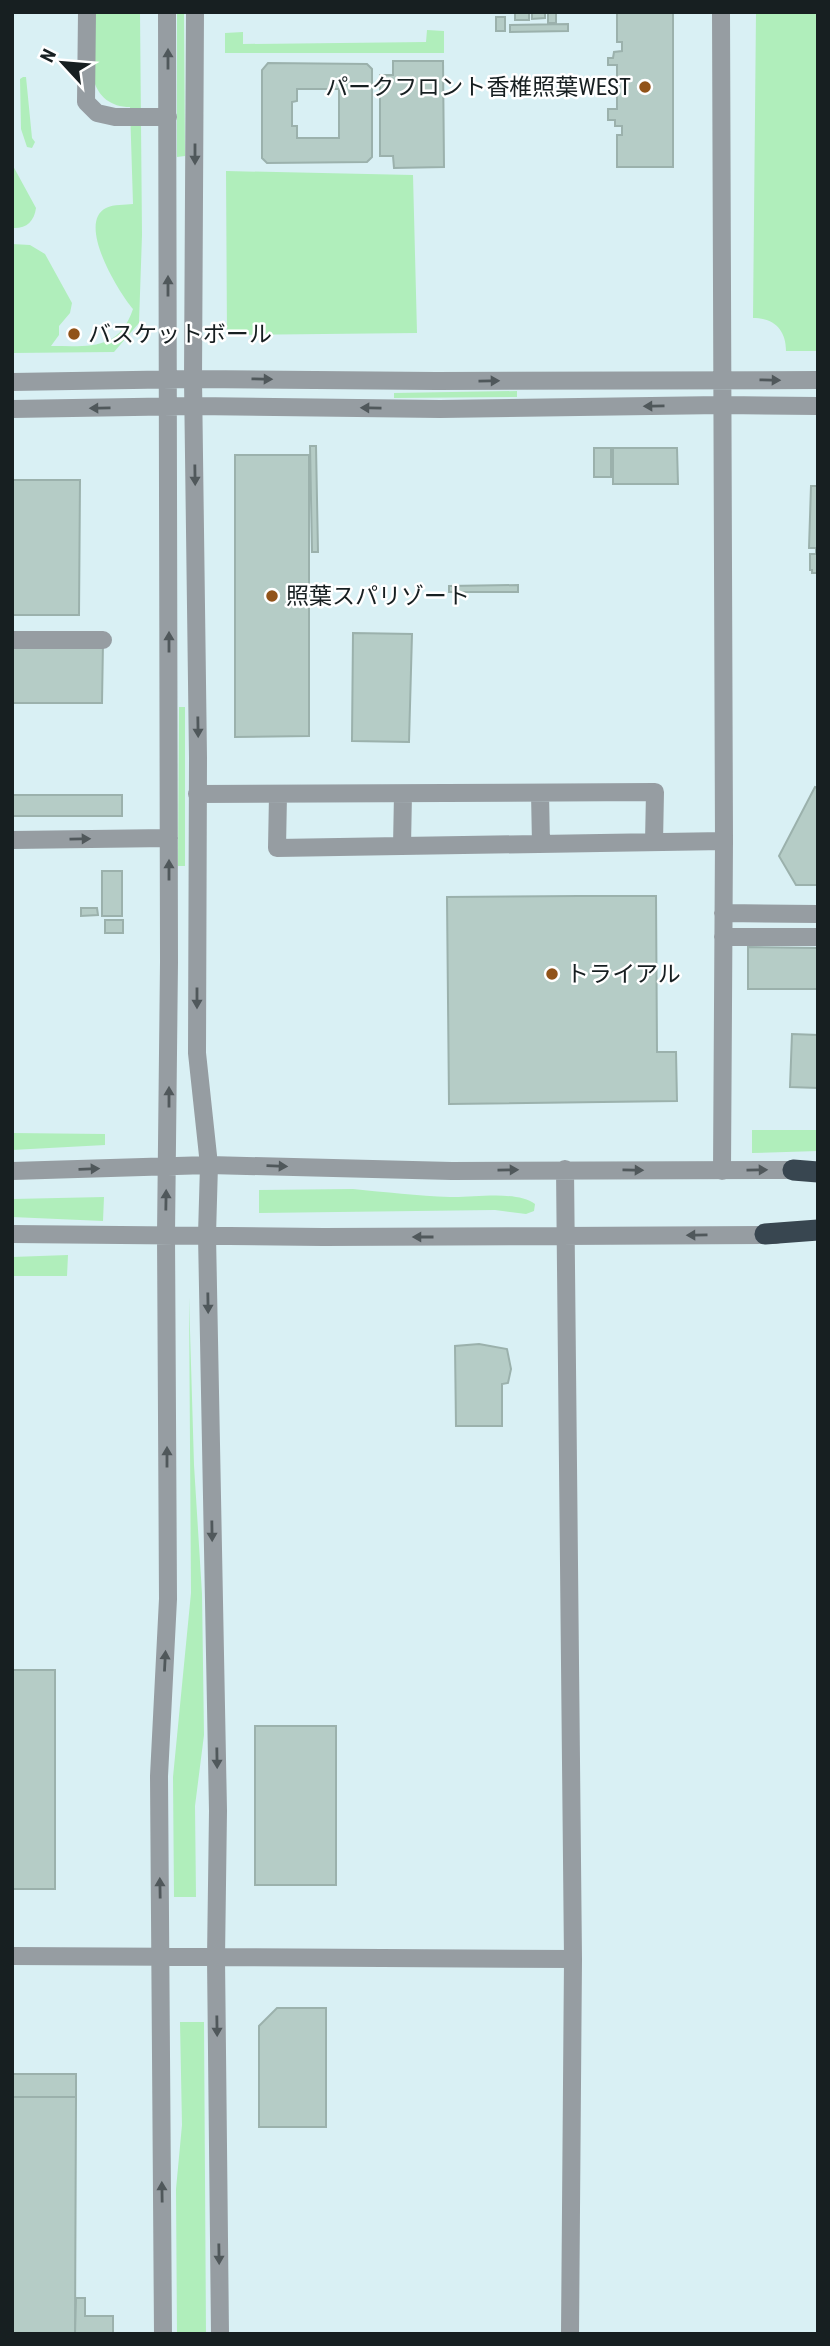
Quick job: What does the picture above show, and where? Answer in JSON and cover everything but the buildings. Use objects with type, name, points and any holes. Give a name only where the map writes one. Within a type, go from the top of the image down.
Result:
[{"type":"highway","points":[[793,1170],[818,1171]]},
{"type":"highway","points":[[765,1234],[818,1233]]},
{"type":"street","points":[[87,12],[86,102],[97,113],[115,117],[168,117]]},
{"type":"street","points":[[163,2334],[159,1776],[168,1599],[167,12]]},
{"type":"street","points":[[195,12],[193,379],[197,1053],[209,1164],[207,1235],[218,1811],[216,1958],[220,2334]]},
{"type":"street","points":[[721,12],[724,841],[722,1171]]},
{"type":"street","points":[[12,382],[168,379],[818,380]]},
{"type":"street","points":[[12,409],[194,406],[440,409],[818,406]]},
{"type":"street","points":[[12,640],[103,640]]},
{"type":"street","points":[[197,794],[654,792],[654,842]]},
{"type":"street","points":[[540,793],[541,844]]},
{"type":"street","points":[[402,846],[403,794]]},
{"type":"street","points":[[278,795],[276,848],[724,841]]},
{"type":"street","points":[[12,840],[169,838]]},
{"type":"street","points":[[723,913],[818,914]]},
{"type":"street","points":[[723,937],[818,937]]},
{"type":"street","points":[[12,1171],[209,1164],[452,1171],[793,1170]]},
{"type":"street","points":[[565,1169],[573,1959],[570,2334]]},
{"type":"street","points":[[12,1234],[567,1237],[765,1234]]},
{"type":"street","points":[[12,1956],[573,1959]]},
{"type":"green space","points":[[93,12],[140,12],[142,235],[139,323],[114,352],[12,353],[12,244],[30,245],[45,254],[72,303],[70,313],[59,326],[59,335],[51,346],[90,345],[111,339],[127,323],[133,309],[110,274],[98,242],[96,228],[98,216],[106,208],[133,204],[130,107],[106,100],[95,85]]},
{"type":"green space","points":[[177,12],[184,12],[185,156],[177,157]]},
{"type":"green space","points":[[756,12],[818,12],[818,351],[786,351],[784,337],[773,323],[753,318]]},
{"type":"green space","points":[[427,30],[444,31],[444,53],[225,53],[225,33],[243,32],[243,44],[426,42]]},
{"type":"green space","points":[[26,77],[32,138],[35,142],[32,148],[27,147],[21,129],[20,79]]},
{"type":"green space","points":[[12,164],[36,208],[28,224],[17,228],[12,228]]},
{"type":"green space","points":[[226,171],[413,175],[417,333],[227,335]]},
{"type":"green space","points":[[517,391],[517,397],[394,398],[394,393]]},
{"type":"green space","points":[[179,707],[185,707],[185,866],[178,866]]},
{"type":"green space","points":[[752,1130],[818,1130],[818,1151],[752,1153]]},
{"type":"green space","points":[[12,1133],[105,1134],[105,1145],[12,1150]]},
{"type":"green space","points":[[353,1189],[459,1197],[506,1196],[535,1204],[534,1211],[526,1214],[495,1210],[259,1213],[259,1190]]},
{"type":"green space","points":[[104,1197],[103,1221],[12,1217],[12,1199]]},
{"type":"green space","points":[[68,1255],[67,1276],[12,1276],[12,1257]]},
{"type":"green space","points":[[189,1297],[194,1465],[202,1594],[204,1735],[195,1806],[196,1897],[174,1897],[173,1777],[191,1593]]},
{"type":"green space","points":[[180,2022],[204,2022],[206,2334],[177,2334],[176,2189],[182,2125]]},
{"type":"place","name":"パークフロント香椎照葉WEST","points":[[645,87]]},
{"type":"place","name":"バスケットボール","points":[[74,334]]},
{"type":"place","name":"照葉スパリゾート","points":[[272,596]]},
{"type":"place","name":"トライアル","points":[[552,974]]}]
